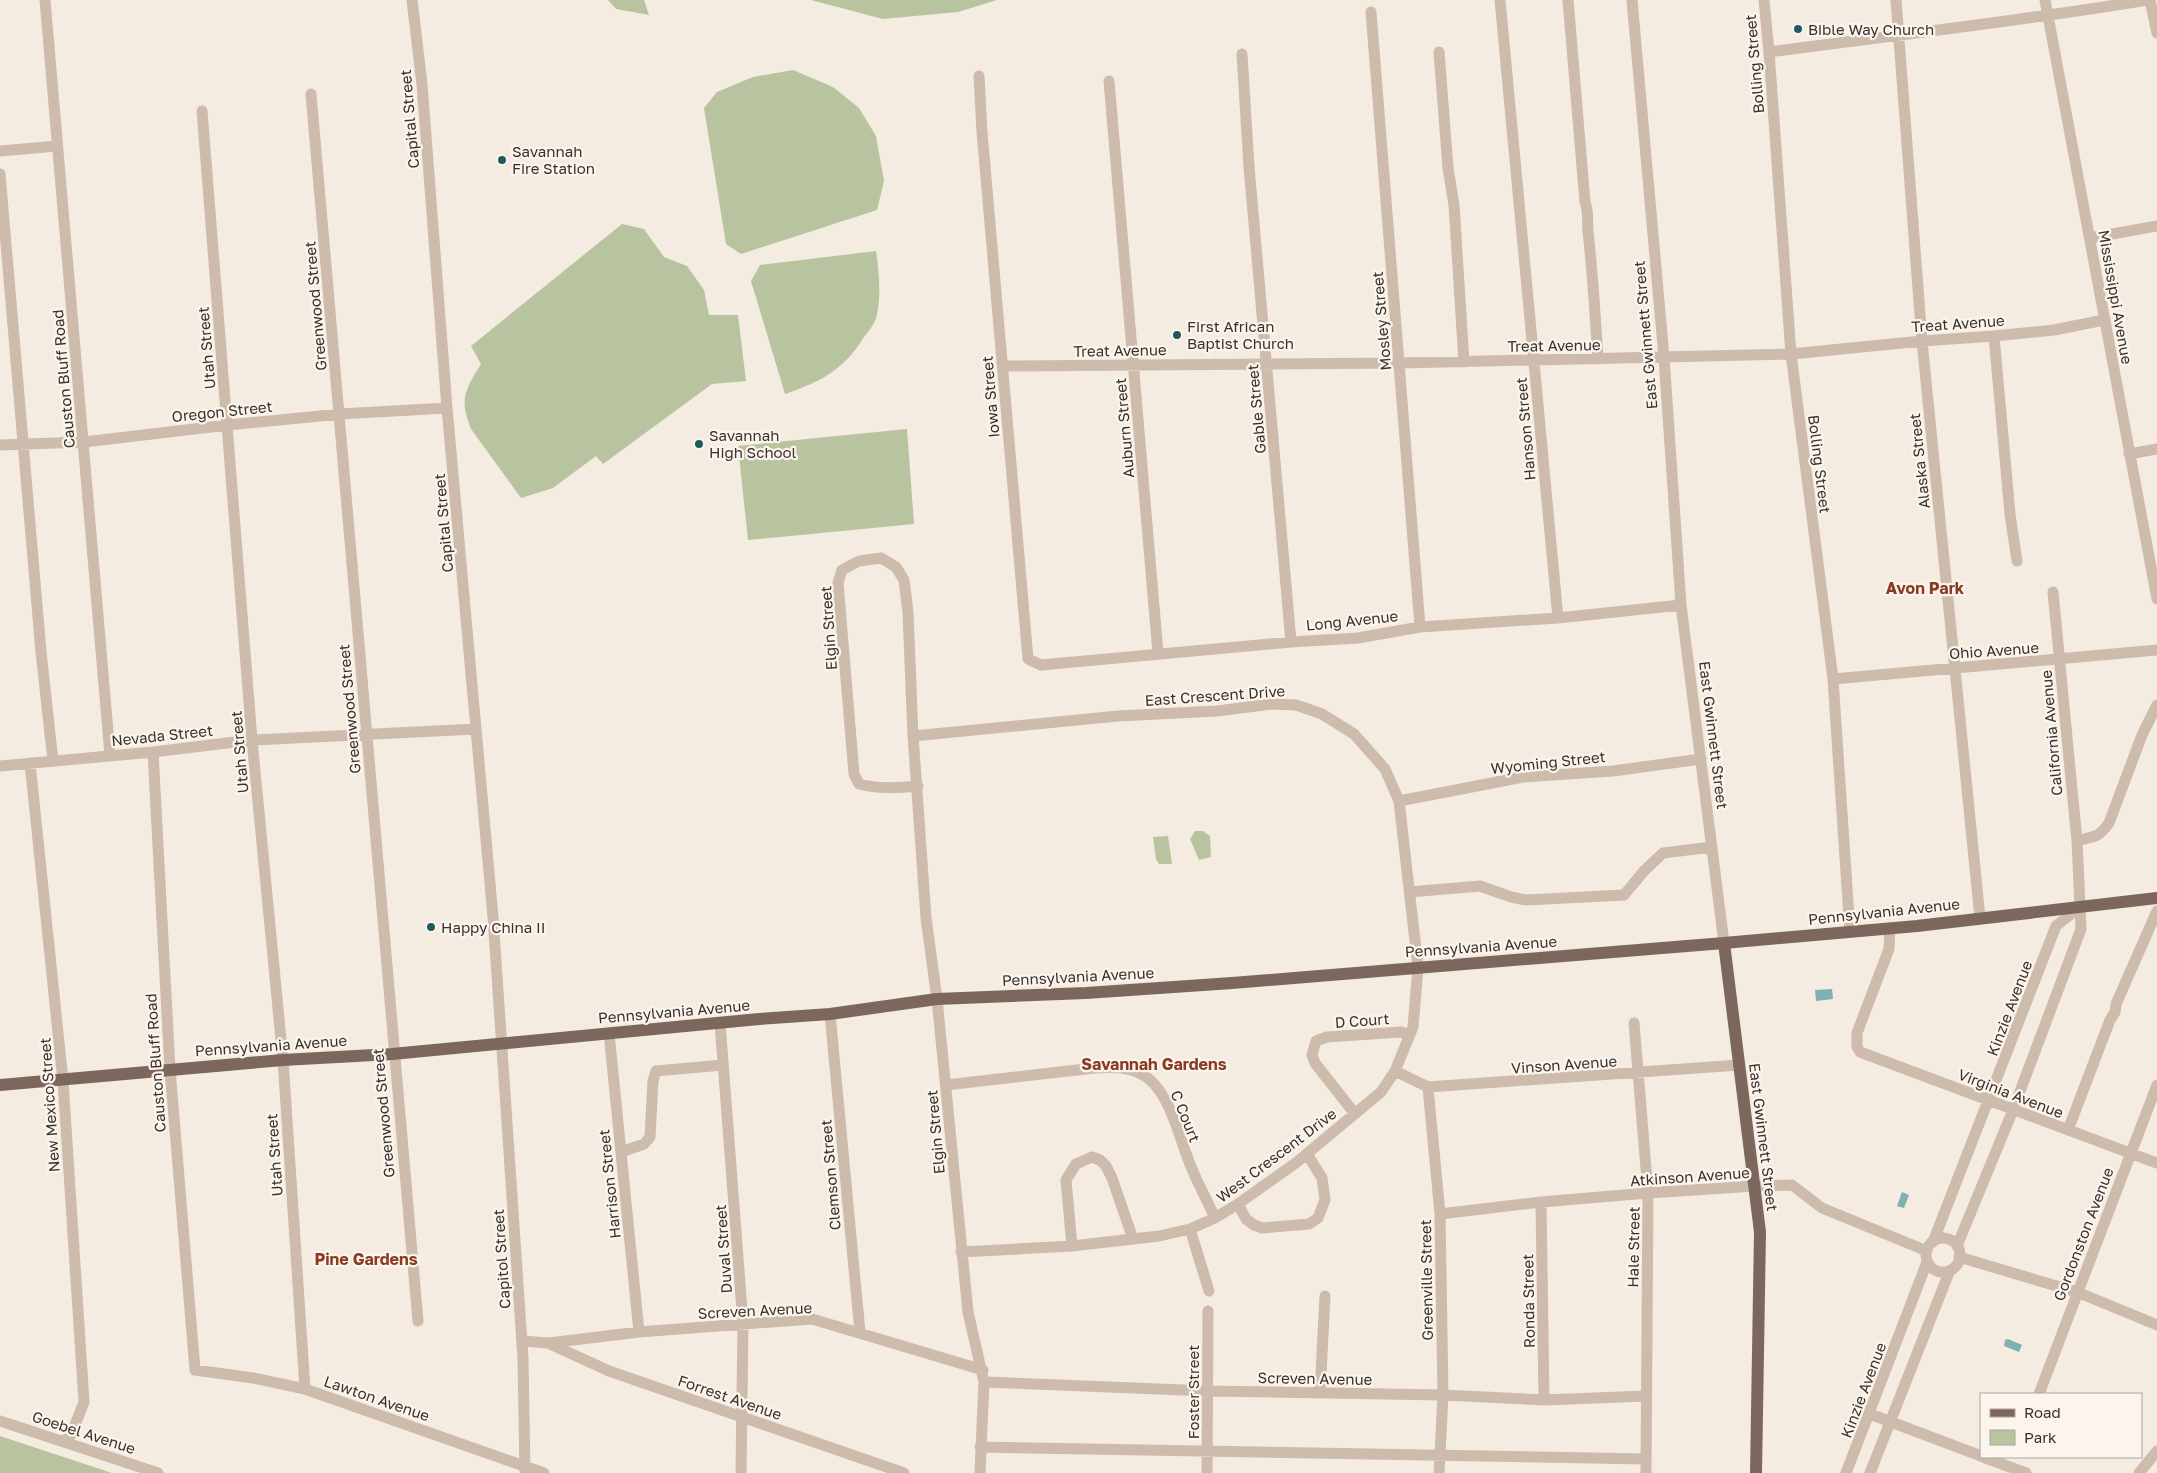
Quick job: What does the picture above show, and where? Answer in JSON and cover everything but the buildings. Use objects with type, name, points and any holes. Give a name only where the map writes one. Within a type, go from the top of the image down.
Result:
[{"type":"main road","name":"Pennsylvania Avenue","points":[[0,1086],[170,1069],[392,1054],[830,1014],[938,999],[1086,993],[1724,944],[1890,928],[2080,906],[2156,900]]},
{"type":"main road","name":"East Gwinnett Street","points":[[1724,944],[1760,1232],[1756,1473]]},
{"type":"street","name":"Causton Bluff Road","points":[[46,0],[110,755]]},
{"type":"street","name":"Capital Street","points":[[412,0],[422,84],[502,1043]]},
{"type":"street","name":"Hanson Street","points":[[1500,0],[1558,618]]},
{"type":"street","points":[[1568,0],[1585,202],[1588,208],[1586,221],[1592,265],[1598,359]]},
{"type":"street","name":"East Gwinnett Street","points":[[1632,0],[1664,357],[1681,605],[1724,944]]},
{"type":"street","name":"Bolling Street","points":[[1764,0],[1791,354],[1833,679],[1850,932]]},
{"type":"street","name":"Alaska Street","points":[[1896,0],[1922,341],[1980,918]]},
{"type":"street","name":"Mississippi Avenue","points":[[2045,0],[2157,599]]},
{"type":"street","points":[[1769,52],[1900,34],[2048,17],[2149,0],[2157,33]]},
{"type":"street","name":"Mosley Street","points":[[1371,12],[1420,627]]},
{"type":"street","points":[[1439,52],[1448,168],[1454,205],[1464,362]]},
{"type":"street","name":"Gable Street","points":[[1242,54],[1248,167],[1291,642]]},
{"type":"street","name":"Iowa Street","points":[[979,76],[982,132],[1028,659]]},
{"type":"street","name":"Auburn Street","points":[[1109,81],[1158,653]]},
{"type":"street","name":"Greenwood Street","points":[[311,94],[340,414],[392,1054],[418,1322]]},
{"type":"street","name":"Utah Street","points":[[202,111],[252,740],[283,1060],[305,1389]]},
{"type":"street","points":[[0,151],[58,146]]},
{"type":"street","points":[[0,174],[41,652],[53,761]]},
{"type":"street","points":[[2090,238],[2157,226]]},
{"type":"street","name":"Treat Avenue","points":[[1003,366],[1400,363],[1791,354],[2054,330],[2104,320]]},
{"type":"street","points":[[1994,336],[2010,514],[2017,561]]},
{"type":"street","name":"Oregon Street","points":[[0,445],[84,442],[228,424],[340,414],[448,408]]},
{"type":"street","points":[[2129,454],[2157,448]]},
{"type":"street","name":"Elgin Street","points":[[918,786],[894,789],[871,787],[858,784],[854,774],[838,583],[842,570],[858,561],[880,558],[896,567],[904,580],[910,651],[913,736],[918,786],[926,918],[938,999],[968,1312],[984,1376],[980,1473]]},
{"type":"street","name":"California Avenue","points":[[2053,592],[2077,841]]},
{"type":"street","name":"Long Avenue","points":[[1028,659],[1041,665],[1158,653],[1358,638],[1420,627],[1558,618],[1681,605]]},
{"type":"street","name":"Ohio Avenue","points":[[1833,679],[2157,650]]},
{"type":"street","name":"East Crescent Drive","points":[[913,736],[1118,716],[1217,711],[1272,704],[1296,705],[1322,714],[1354,734],[1385,769],[1399,801],[1418,967]]},
{"type":"street","points":[[1870,1473],[1950,1270],[1955,1267],[1958,1251],[2081,929],[2077,841],[2089,839],[2102,833],[2109,823],[2142,735],[2157,705]]},
{"type":"street","name":"Nevada Street","points":[[0,766],[153,752],[252,740],[476,729]]},
{"type":"street","name":"Causton Bluff Road","points":[[153,752],[170,1069],[195,1370]]},
{"type":"street","name":"Wyoming Street","points":[[1399,801],[1524,777],[1614,771],[1701,760]]},
{"type":"street","name":"New Mexico Street","points":[[30,763],[63,1081],[84,1402],[71,1435],[64,1441]]},
{"type":"street","points":[[1409,892],[1480,886],[1511,897],[1540,901],[1624,895],[1663,853],[1712,847]]},
{"type":"street","name":"Kinzie Avenue","points":[[1846,1473],[1870,1414],[1929,1251],[2056,926],[2080,906]]},
{"type":"street","points":[[2068,1130],[2110,1020],[2116,1012],[2116,1004],[2157,911]]},
{"type":"street","name":"Virginia Avenue","points":[[1890,928],[1889,949],[1857,1033],[1857,1047],[1866,1055],[2157,1163]]},
{"type":"street","name":"West Crescent Drive","points":[[961,1252],[1072,1246],[1159,1236],[1190,1229],[1215,1218],[1238,1204],[1306,1154],[1381,1092],[1395,1071],[1413,1027],[1418,967]]},
{"type":"street","name":"Clemson Street","points":[[830,1014],[860,1332]]},
{"type":"street","name":"Duval Street","points":[[720,1023],[744,1323],[741,1473]]},
{"type":"street","name":"Hale Street","points":[[1634,1023],[1648,1193],[1646,1473]]},
{"type":"street","name":"D Court","points":[[1356,1114],[1315,1063],[1312,1055],[1313,1046],[1316,1041],[1327,1037],[1401,1032],[1409,1035]]},
{"type":"street","name":"Harrison Street","points":[[609,1033],[639,1332]]},
{"type":"street","name":"Capitol Street","points":[[502,1043],[522,1341],[525,1470]]},
{"type":"street","points":[[621,1152],[644,1144],[650,1137],[653,1081],[656,1071],[723,1065]]},
{"type":"street","name":"Vinson Avenue","points":[[1428,1088],[1639,1074],[1739,1065]]},
{"type":"street","name":"C Court","points":[[946,1085],[1117,1066],[1137,1072],[1148,1078],[1158,1088],[1168,1106],[1192,1169],[1215,1218]]},
{"type":"street","points":[[1395,1071],[1428,1088]]},
{"type":"street","name":"Gordonston Avenue","points":[[2038,1393],[2157,1085]]},
{"type":"street","name":"Greenville Street","points":[[1428,1088],[1440,1214],[1443,1395],[1439,1473]]},
{"type":"street","points":[[1238,1204],[1246,1219],[1262,1228],[1310,1224],[1318,1218],[1325,1200],[1322,1178],[1306,1154]]},
{"type":"street","points":[[1072,1246],[1066,1180],[1076,1164],[1092,1157],[1100,1160],[1106,1166],[1112,1178],[1133,1239]]},
{"type":"street","name":"Atkinson Avenue","points":[[1440,1214],[1541,1202],[1648,1193],[1755,1186],[1792,1186],[1822,1208],[1929,1251]]},
{"type":"street","name":"Ronda Street","points":[[1541,1202],[1544,1400]]},
{"type":"street","points":[[1190,1229],[1209,1291]]},
{"type":"street","name":"Atkinson Avenue","points":[[1950,1270],[1945,1272],[1934,1270],[1929,1251],[1937,1239],[1948,1240],[1958,1251],[2077,1292],[2157,1325]]},
{"type":"street","points":[[1320,1393],[1325,1296]]},
{"type":"street","name":"Foster Street","points":[[1207,1473],[1208,1311]]},
{"type":"street","name":"Screven Avenue","points":[[522,1341],[549,1343],[639,1332],[812,1319],[860,1332],[984,1376],[1208,1391],[1443,1395],[1544,1400],[1646,1396]]},
{"type":"street","name":"Forrest Avenue","points":[[549,1343],[609,1371],[904,1473]]},
{"type":"street","name":"Lawton Avenue","points":[[195,1370],[253,1378],[305,1389],[525,1470],[544,1473]]},
{"type":"street","points":[[1870,1414],[1980,1455]]},
{"type":"street","name":"Goebel Avenue","points":[[0,1421],[158,1473]]},
{"type":"street","points":[[980,1447],[1646,1459]]},
{"type":"street","points":[[2138,1473],[2157,1451]]},
{"type":"street","points":[[1988,1458],[2026,1473]]},
{"type":"green space","points":[[608,0],[644,0],[649,15],[616,9]]},
{"type":"green space","points":[[811,0],[997,0],[958,12],[883,19]]},
{"type":"green space","points":[[793,70],[833,87],[859,108],[876,136],[884,181],[877,210],[741,254],[726,244],[704,108],[717,92],[753,77]]},
{"type":"green space","points":[[622,224],[644,229],[664,257],[687,266],[704,290],[709,315],[738,315],[746,381],[712,384],[603,464],[596,456],[553,488],[521,498],[471,429],[467,419],[465,410],[466,395],[471,381],[481,364],[471,346]]},
{"type":"green space","points":[[876,251],[879,277],[879,305],[873,325],[848,358],[839,366],[809,385],[785,394],[751,281],[760,265]]},
{"type":"green space","points":[[907,429],[914,524],[748,540],[738,446]]},
{"type":"green space","points":[[1195,831],[1203,831],[1210,836],[1211,857],[1199,860],[1190,839]]},
{"type":"green space","points":[[1168,836],[1172,864],[1159,864],[1156,859],[1153,837]]},
{"type":"green space","points":[[0,1436],[112,1473],[0,1473]]},
{"type":"water","points":[[1832,989],[1833,999],[1816,1001],[1815,990]]},
{"type":"water","points":[[1902,1192],[1909,1195],[1904,1208],[1897,1206]]},
{"type":"water","points":[[2008,1339],[2022,1345],[2019,1352],[2004,1346],[2005,1340]]},
{"type":"place","name":"Bible Way Church","points":[[1798,29]]},
{"type":"place","name":"Savannah Fire Station","points":[[502,160]]},
{"type":"place","name":"First African Baptist Church","points":[[1177,335]]},
{"type":"place","name":"Savannah High School","points":[[699,444]]},
{"type":"place","name":"Happy China II","points":[[431,927]]},
{"type":"district","name":"Avon Park","points":[[1925,588]]},
{"type":"district","name":"Savannah Gardens","points":[[1154,1064]]},
{"type":"district","name":"Pine Gardens","points":[[366,1259]]}]
